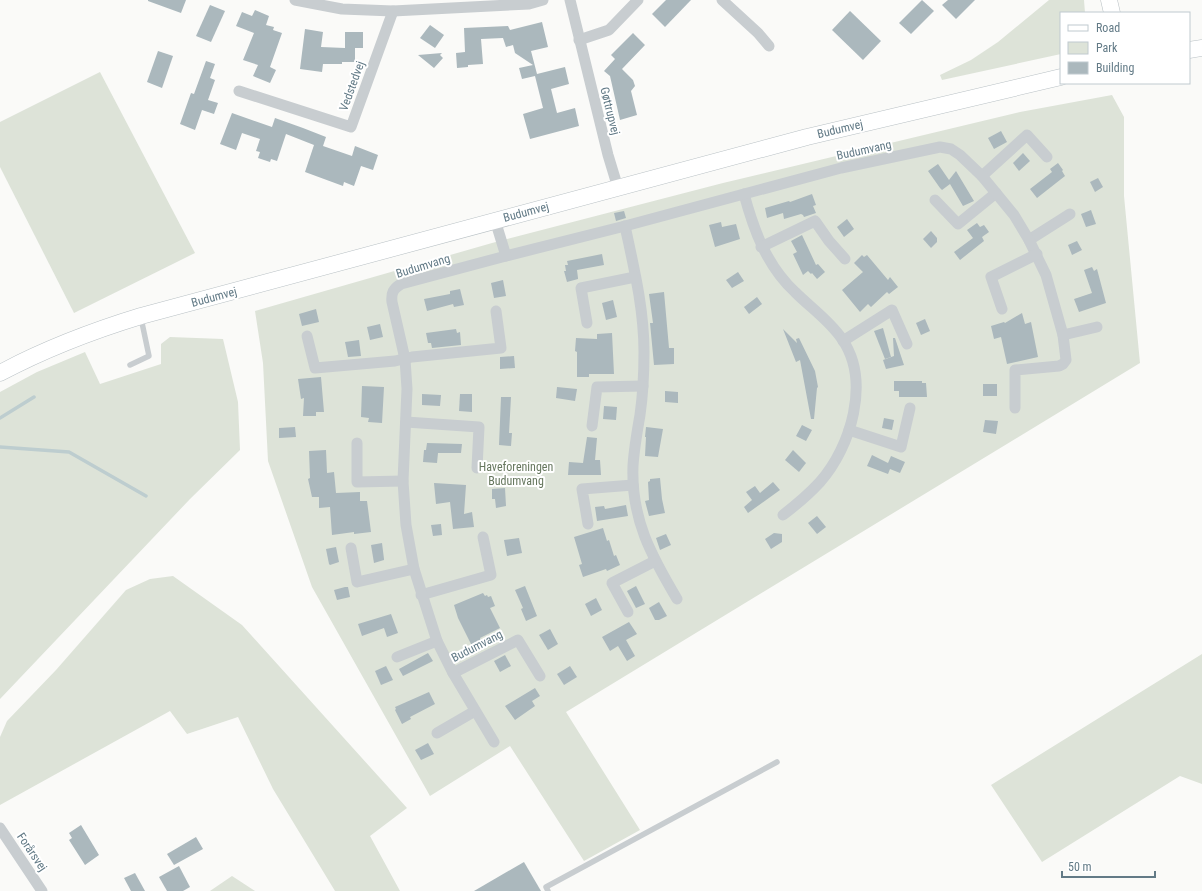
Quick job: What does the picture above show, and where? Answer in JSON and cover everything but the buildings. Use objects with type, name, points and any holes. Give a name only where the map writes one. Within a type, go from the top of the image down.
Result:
[{"type":"street","points":[[295,0],[342,9],[393,11],[529,4],[543,0]]},
{"type":"street","name":"Gøttrupvej","points":[[570,0],[608,155],[618,188]]},
{"type":"street","points":[[579,40],[609,30],[638,0]]},
{"type":"street","points":[[722,0],[758,33],[769,46]]},
{"type":"street","points":[[1109,0],[1112,12]]},
{"type":"street","name":"Vedstedvej","points":[[239,91],[351,127],[393,11]]},
{"type":"street","points":[[1190,50],[1202,48]]},
{"type":"street","name":"Budumvej","points":[[0,373],[25,360],[97,330],[141,316],[807,137],[1060,77]]},
{"type":"street","points":[[982,176],[1027,135],[1047,157]]},
{"type":"street","name":"Budumvang","points":[[494,742],[453,673],[437,641],[421,595],[414,569],[406,525],[403,481],[407,389],[405,359],[392,302],[394,289],[401,284],[841,168],[940,147],[951,149],[960,155],[982,176],[1014,215],[1037,254],[1046,275],[1063,335],[1066,360],[1063,364],[1059,366],[1015,370],[1015,408]]},
{"type":"street","points":[[935,200],[958,224],[996,193]]},
{"type":"street","points":[[744,194],[761,247],[776,271],[794,291],[835,329],[851,357],[856,382],[856,404],[849,430],[837,458],[820,482],[783,515]]},
{"type":"street","points":[[1029,240],[1070,214]]},
{"type":"street","points":[[495,220],[506,256]]},
{"type":"street","points":[[761,247],[815,221],[829,241],[845,259]]},
{"type":"street","points":[[625,226],[636,277],[642,314],[644,343],[643,386],[633,465],[633,485],[636,510],[644,536],[655,561],[677,599]]},
{"type":"street","points":[[1002,309],[991,277],[1037,254]]},
{"type":"street","points":[[587,323],[581,288],[636,277]]},
{"type":"street","points":[[843,341],[892,310],[907,344]]},
{"type":"street","points":[[307,336],[315,368],[395,361],[412,357],[501,348],[496,311]]},
{"type":"street","points":[[1063,335],[1097,327]]},
{"type":"street","points":[[592,426],[597,386],[643,386]]},
{"type":"street","points":[[849,430],[901,447],[910,408]]},
{"type":"street","points":[[406,422],[479,427],[477,468]]},
{"type":"street","points":[[357,443],[357,482],[403,481]]},
{"type":"street","points":[[588,524],[582,489],[633,485]]},
{"type":"street","points":[[421,595],[491,575],[483,537]]},
{"type":"street","points":[[351,548],[357,582],[414,569]]},
{"type":"street","points":[[628,612],[612,583],[655,561]]},
{"type":"street","name":"Budumvang","points":[[453,673],[518,640],[540,676]]},
{"type":"street","points":[[397,657],[437,641]]},
{"type":"street","points":[[437,733],[475,711]]},
{"type":"street","name":"Forårsvej","points":[[0,828],[42,891]]},
{"type":"lane","points":[[130,364],[149,356],[141,316]]},
{"type":"lane","points":[[548,891],[546,888],[777,762]]},
{"type":"green space","points":[[1049,0],[1084,0],[1085,12],[1060,12],[1060,54],[942,80],[940,75],[971,60],[998,42]]},
{"type":"green space","points":[[100,72],[195,253],[74,313],[0,167],[0,122]]},
{"type":"green space","name":"Haveforeningen Budumvang","points":[[1112,95],[1124,117],[1124,196],[1140,363],[566,712],[640,830],[584,861],[510,746],[430,796],[312,587],[268,461],[263,363],[255,311],[492,243],[723,183],[1020,112]]},
{"type":"green space","points":[[170,337],[223,339],[238,402],[240,450],[190,499],[0,699],[0,392],[37,372],[85,352],[100,384],[161,364],[161,344]]},
{"type":"green space","points":[[173,576],[242,625],[407,808],[370,836],[400,891],[335,891],[273,789],[238,717],[187,734],[170,711],[0,805],[0,737],[7,721],[56,670],[126,590],[150,579]]},
{"type":"green space","points":[[1202,654],[1202,784],[1180,776],[1042,862],[991,785]]},
{"type":"green space","points":[[232,876],[255,891],[210,891]]},
{"type":"waterway","points":[[0,418],[34,397]]},
{"type":"waterway","points":[[0,447],[69,452],[146,496]]}]
